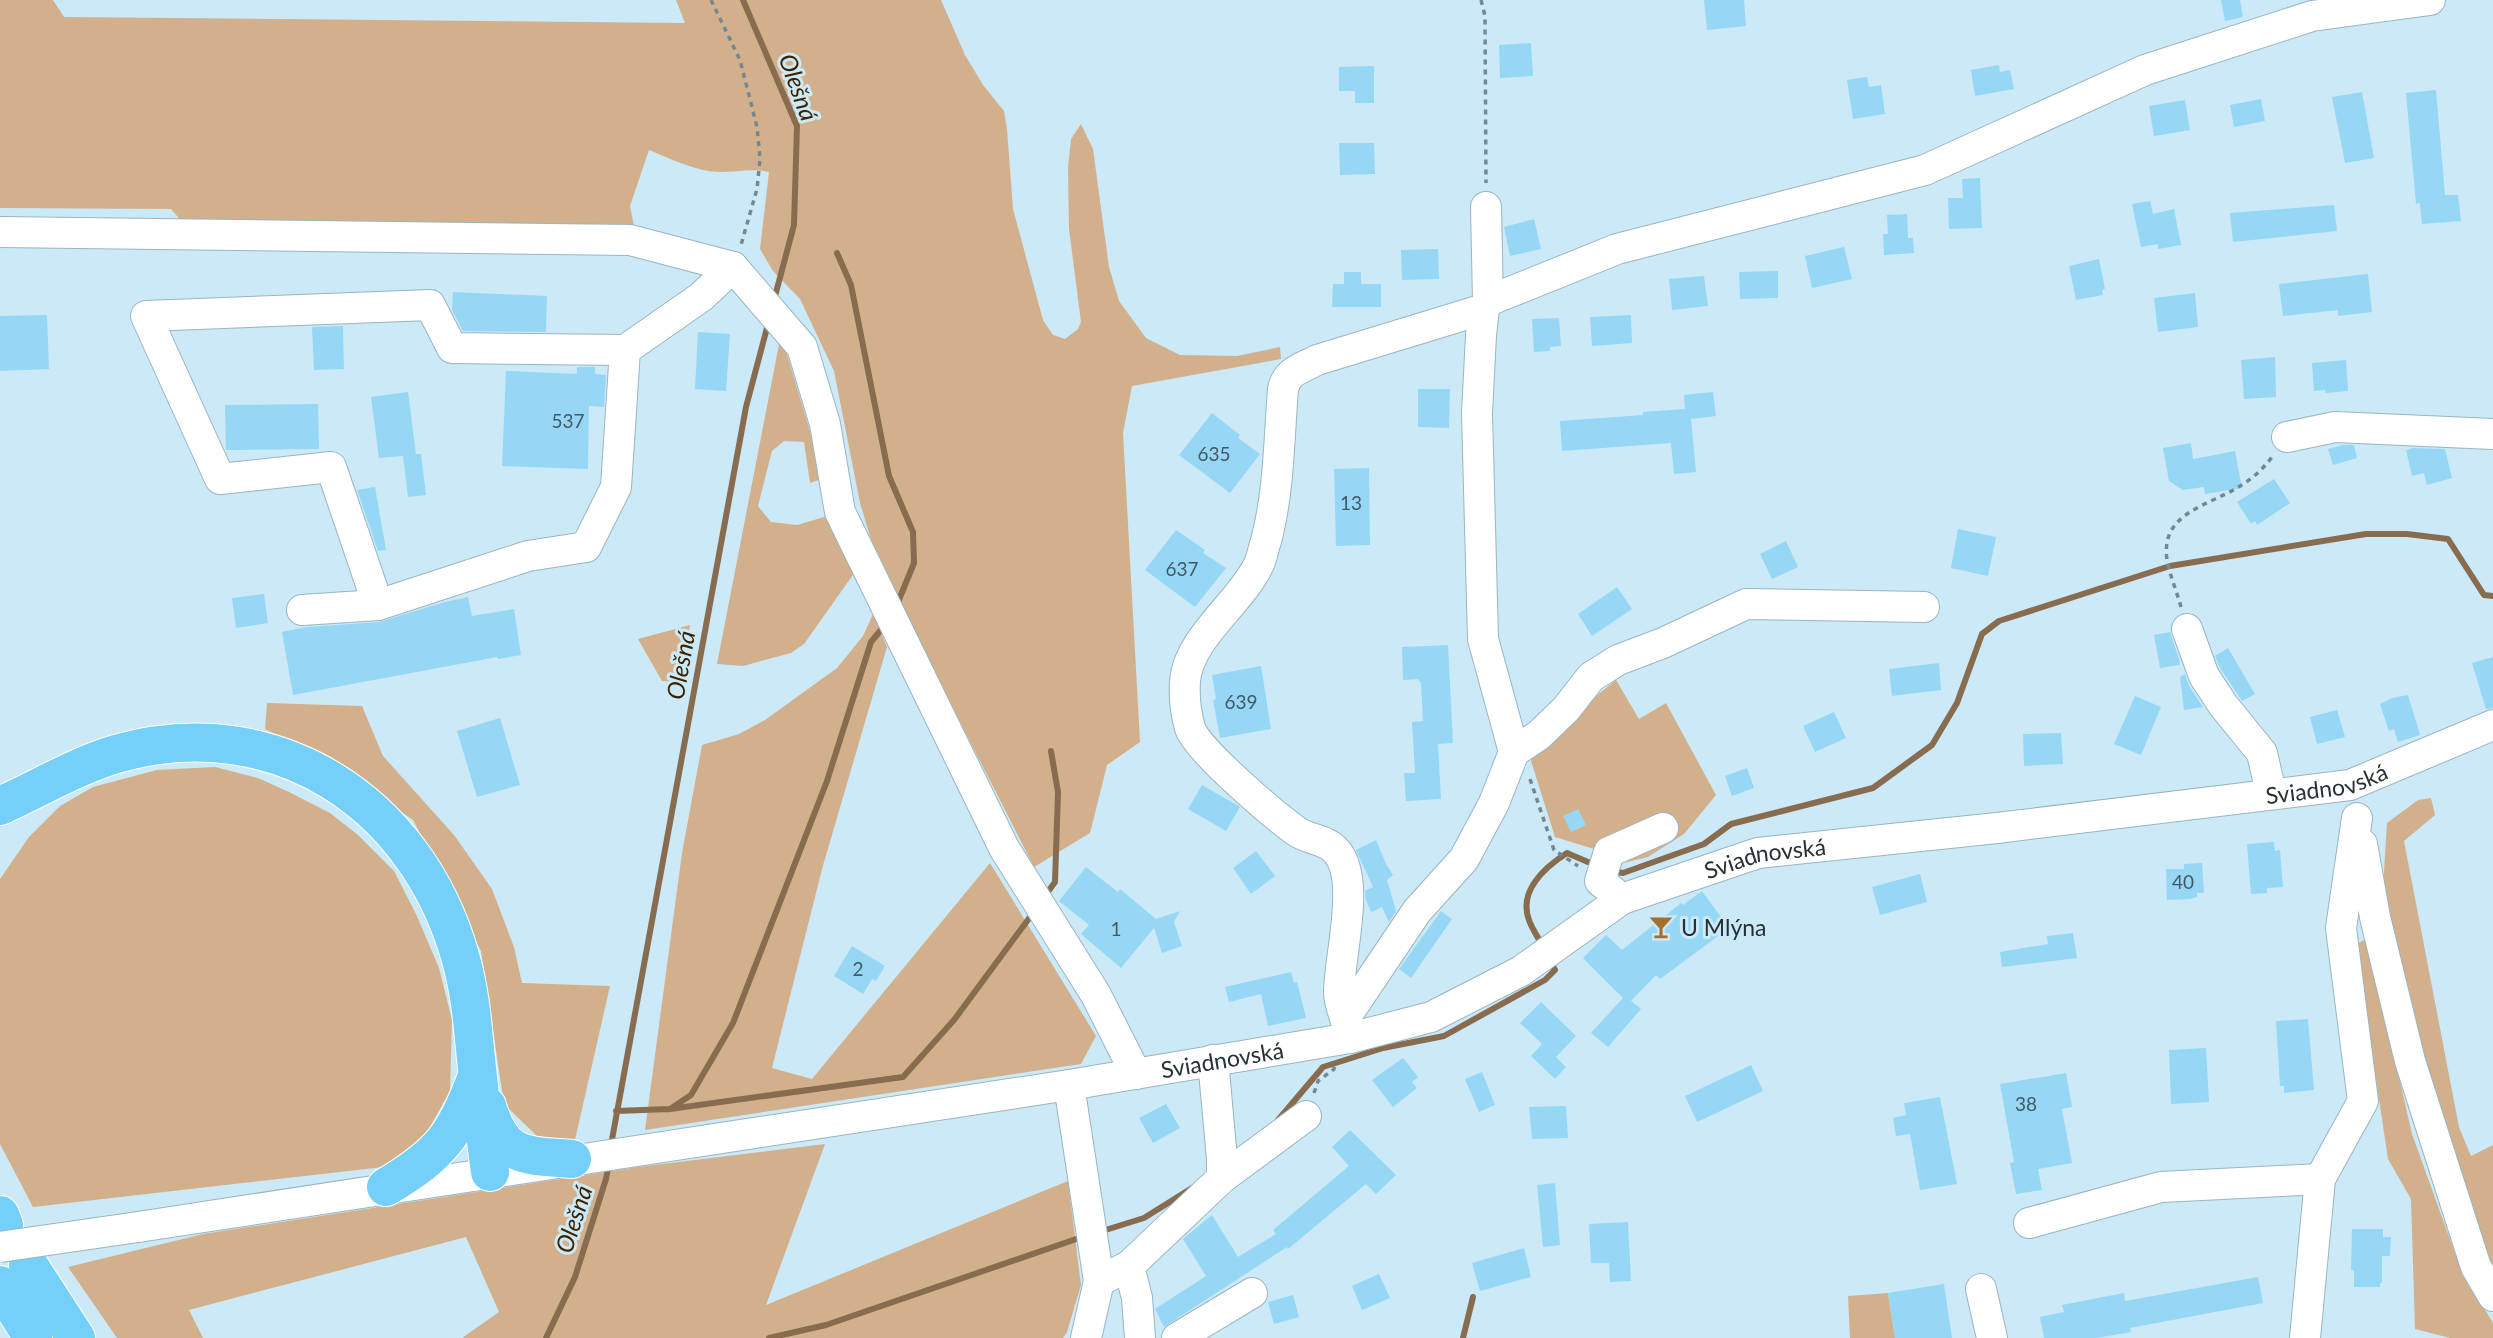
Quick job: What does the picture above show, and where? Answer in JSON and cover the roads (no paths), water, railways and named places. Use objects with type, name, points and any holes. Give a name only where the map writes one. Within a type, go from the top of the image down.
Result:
[{"type":"highway","points":[[0,806],[115,755],[153,746],[191,742],[267,751],[336,782],[372,810],[402,841],[426,877],[445,914],[460,953],[470,993],[490,1172]]},
{"type":"highway","points":[[0,836],[15,816],[46,786]]},
{"type":"highway","points":[[478,1074],[491,1119],[502,1141],[523,1155],[572,1159]]},
{"type":"highway","points":[[386,1187],[419,1167],[446,1141],[465,1109],[478,1074]]},
{"type":"highway","points":[[5,1242],[33,1338]]},
{"type":"highway","points":[[5,1242],[76,1338]]},
{"type":"street","points":[[1347,1028],[1339,990],[1348,933],[1347,873],[1342,859],[1327,843],[1298,833],[1207,753],[1190,728],[1185,702],[1186,673],[1199,646],[1258,566],[1274,512],[1283,389],[1291,373],[1317,360],[1486,305],[1617,249],[1925,170],[2145,70],[2312,16],[2430,0]]},
{"type":"street","points":[[1486,207],[1486,305],[1478,413],[1483,639],[1520,761]]},
{"type":"street","points":[[0,232],[630,240],[733,267],[802,347],[825,424],[840,512],[1004,848],[1096,995],[1136,1074]]},
{"type":"street","points":[[378,605],[331,467],[220,479],[146,316],[430,305],[453,348],[625,350],[701,297],[733,267]]},
{"type":"street","points":[[302,610],[378,605],[528,556],[586,547],[616,486],[625,350]]},
{"type":"street","points":[[2287,436],[2335,427],[2493,434]]},
{"type":"street","points":[[1347,1028],[1417,911],[1464,859],[1520,761],[1539,735],[1566,709],[1591,677],[1618,660],[1663,643],[1746,604],[1924,607]]},
{"type":"street","points":[[2188,629],[2204,676],[2223,705],[2262,753],[2271,793]]},
{"type":"street","name":"Sviadnovská","points":[[5,1242],[138,1227],[386,1187],[1069,1085],[1213,1060],[1347,1028],[1431,1017],[1521,971],[1622,899],[1758,853],[1997,828],[2350,785],[2493,725]]},
{"type":"street","points":[[2350,785],[2375,917],[2410,1061],[2476,1267],[2493,1296]]},
{"type":"street","points":[[2280,1338],[2295,1327],[2305,1325],[2320,1178],[2363,1101],[2341,928],[2357,818]]},
{"type":"street","points":[[1622,899],[1600,881],[1609,852],[1663,828]]},
{"type":"street","points":[[1213,1060],[1222,1169]]},
{"type":"street","points":[[1069,1085],[1095,1254],[1086,1338]]},
{"type":"street","points":[[1129,1266],[1222,1169],[1306,1116]]},
{"type":"street","points":[[2029,1223],[2161,1186],[2320,1178]]},
{"type":"street","points":[[1095,1254],[1129,1266]]},
{"type":"street","points":[[1129,1266],[1137,1298],[1140,1338]]},
{"type":"street","points":[[1981,1289],[1992,1338]]},
{"type":"street","points":[[1177,1338],[1252,1293]]},
{"type":"waterway","name":"Olešná","points":[[743,0],[797,126],[794,225],[774,300]]},
{"type":"waterway","points":[[837,253],[851,285],[889,476],[913,532],[914,563],[896,607]]},
{"type":"waterway","name":"Olešná","points":[[611,1145],[746,407],[768,324]]},
{"type":"waterway","points":[[1612,871],[1623,873],[1704,844],[1731,824],[1873,788],[1932,745],[1957,703],[1982,634],[1999,621],[2170,566],[2366,534],[2407,534],[2448,539],[2484,595],[2493,596]]},
{"type":"waterway","points":[[670,1109],[691,1095],[733,1023],[827,781],[871,642],[885,625]]},
{"type":"waterway","points":[[1045,896],[1055,882],[1058,792],[1051,751]]},
{"type":"waterway","points":[[1542,945],[1530,923],[1527,909],[1530,890],[1542,873],[1567,853],[1595,865]]},
{"type":"waterway","points":[[616,1111],[670,1109],[903,1077],[954,1020],[1033,913]]},
{"type":"waterway","points":[[1278,1120],[1323,1067],[1383,1048],[1444,1036],[1545,980],[1555,970],[1550,961]]},
{"type":"waterway","name":"Olešná","points":[[546,1338],[575,1277],[609,1163]]},
{"type":"waterway","points":[[1099,1232],[1144,1218],[1192,1188]]},
{"type":"waterway","points":[[769,1338],[826,1325],[1085,1236]]},
{"type":"waterway","points":[[1463,1338],[1473,1297]]},
{"type":"place","name":"U Mlýna","points":[[1661,927]]}]
